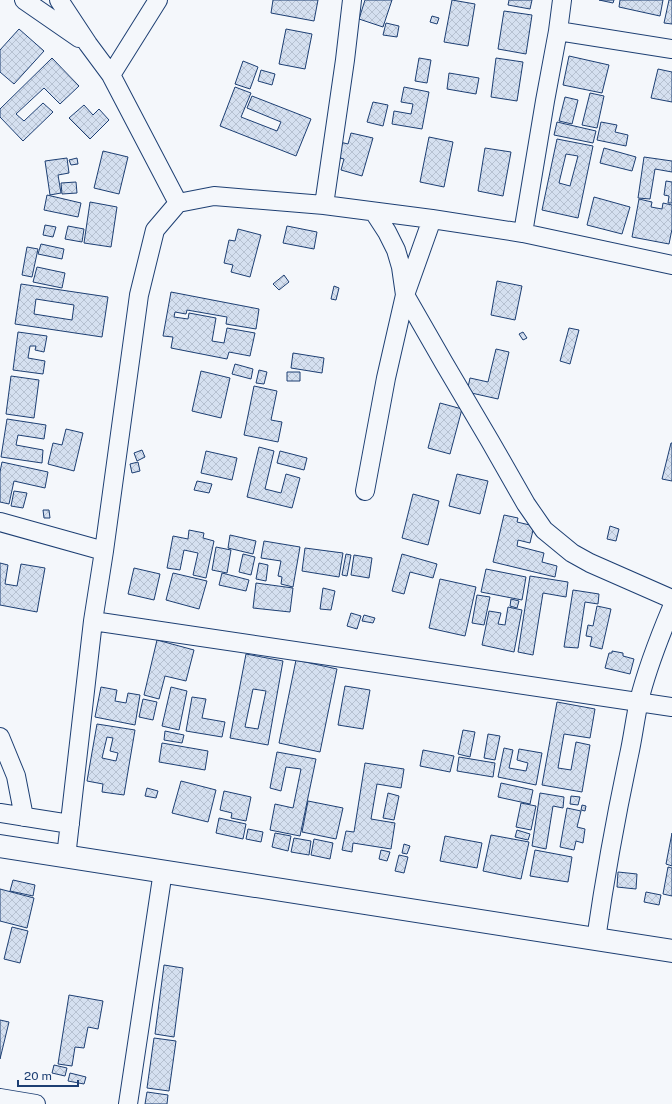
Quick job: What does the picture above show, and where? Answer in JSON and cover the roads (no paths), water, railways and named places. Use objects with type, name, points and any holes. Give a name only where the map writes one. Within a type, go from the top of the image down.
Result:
[{"type":"street","points":[[24,0],[88,44]]},
{"type":"street","points":[[59,0],[88,44],[111,75],[178,203]]},
{"type":"street","points":[[111,75],[158,0]]},
{"type":"street","points":[[324,205],[352,0]]},
{"type":"street","points":[[523,233],[562,0]]},
{"type":"street","points":[[558,31],[672,49]]},
{"type":"street","points":[[66,857],[93,621],[139,295],[155,230],[178,203],[214,196],[324,205],[523,233],[672,264]]},
{"type":"street","points":[[374,212],[387,232],[396,250],[401,267],[405,294],[526,504],[544,530],[572,553],[590,563],[672,599]]},
{"type":"street","points":[[365,490],[386,378],[405,294],[432,219]]},
{"type":"street","points":[[0,522],[104,551]]},
{"type":"street","points":[[596,939],[606,870],[639,702],[656,645],[672,607]]},
{"type":"street","points":[[93,621],[672,707]]},
{"type":"street","points":[[0,737],[16,776],[24,817]]},
{"type":"street","points":[[0,813],[70,824]]},
{"type":"street","points":[[0,846],[672,951]]},
{"type":"street","points":[[128,1104],[162,871]]},
{"type":"street","points":[[0,1098],[36,1104]]}]
